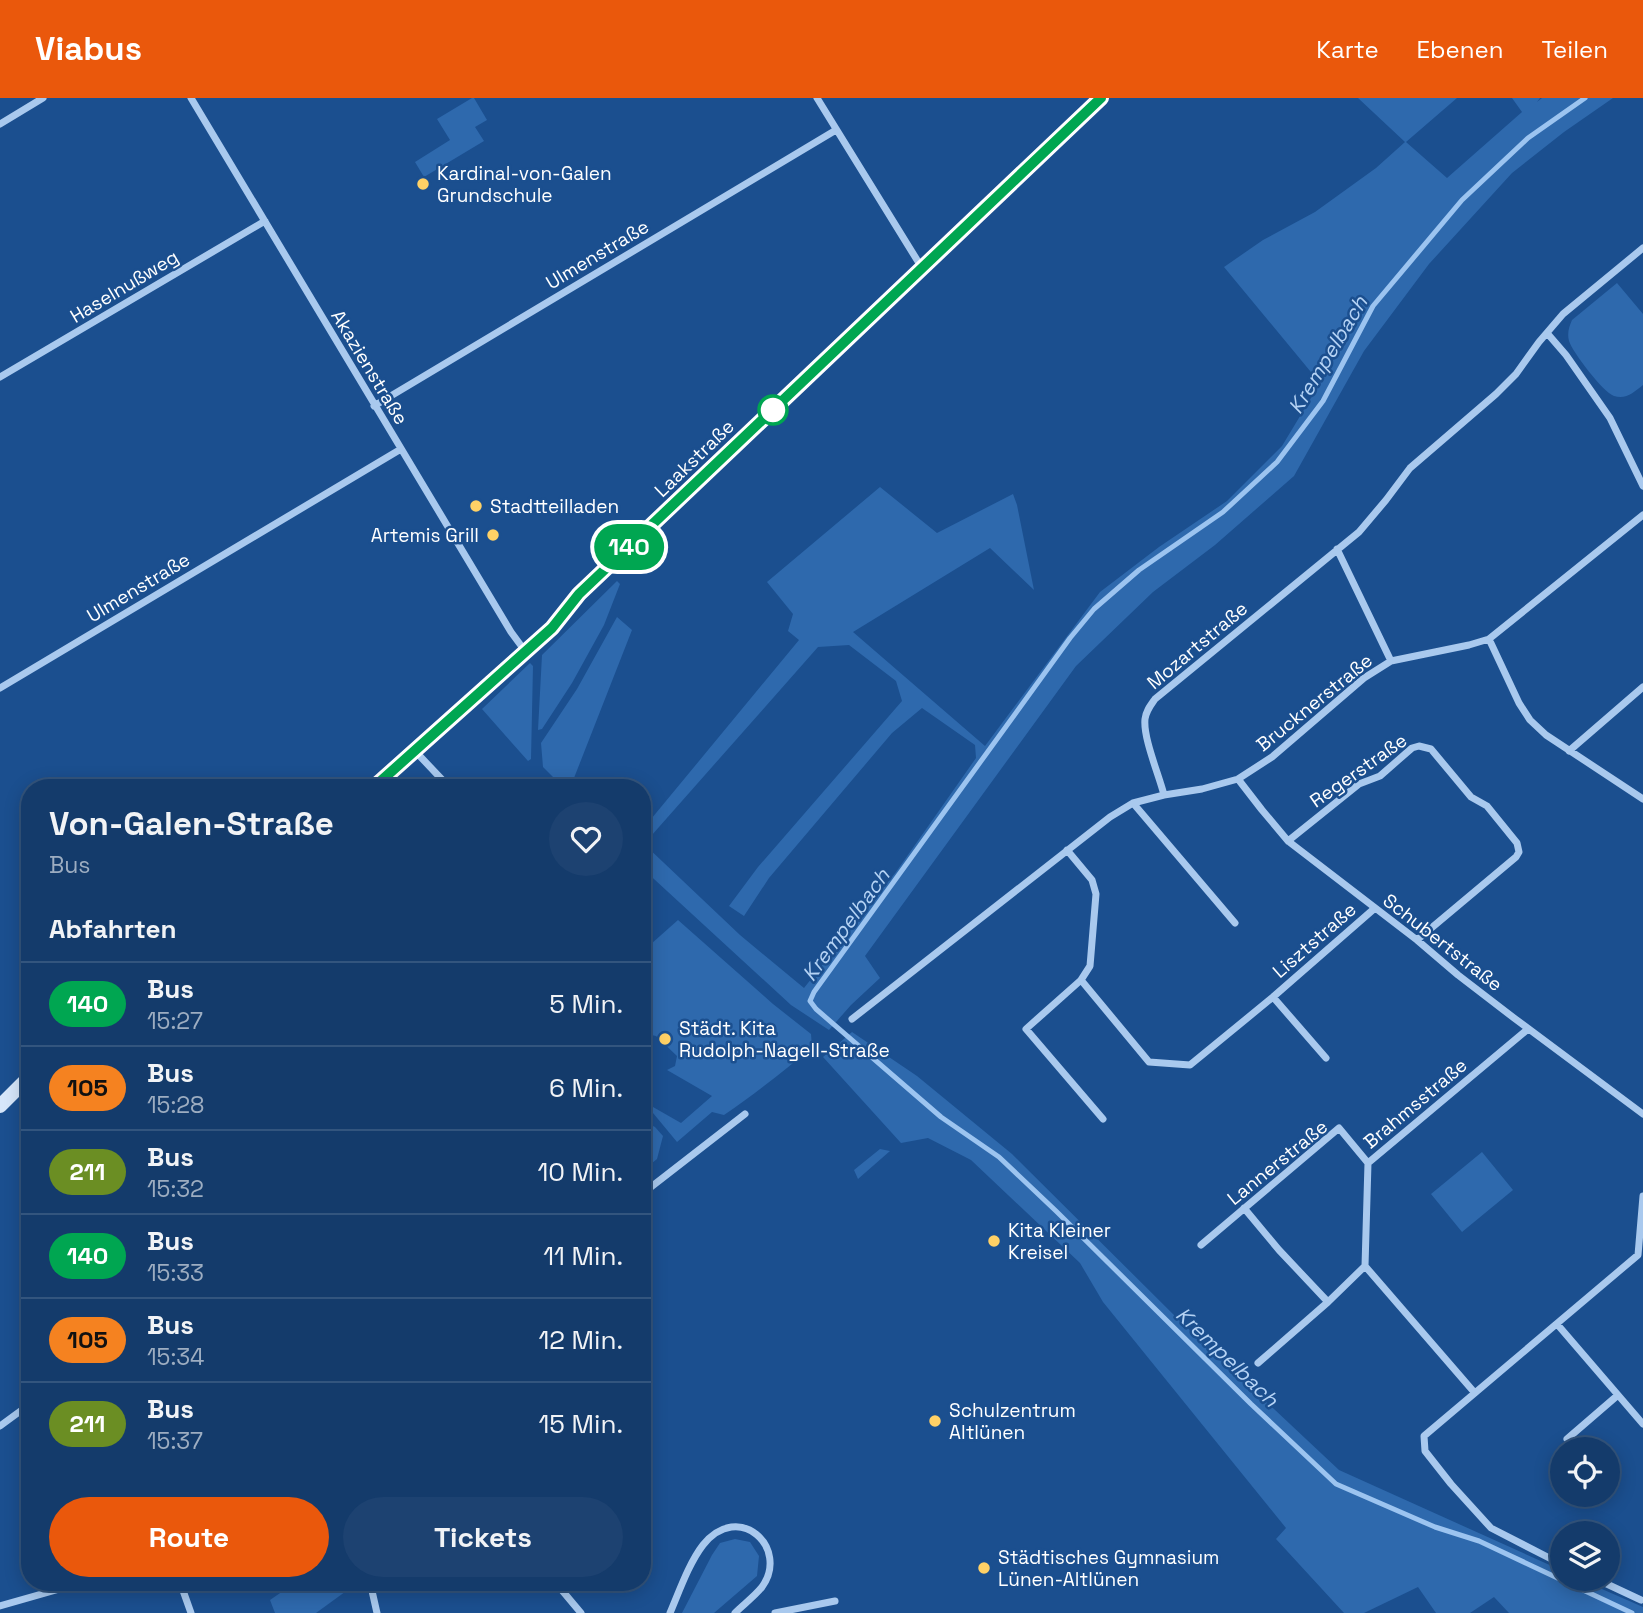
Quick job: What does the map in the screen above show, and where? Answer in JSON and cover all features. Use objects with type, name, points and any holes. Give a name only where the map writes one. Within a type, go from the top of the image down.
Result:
[{"type":"street","points":[[0,124],[43,98]]},
{"type":"street","name":"Akazienstraße","points":[[191,98],[374,406],[525,651]]},
{"type":"street","points":[[817,98],[922,268]]},
{"type":"street","name":"Laakstraße","points":[[383,779],[552,628],[579,594],[1101,98]]},
{"type":"street","name":"Ulmenstraße","points":[[374,406],[836,130]]},
{"type":"street","name":"Haselnußweg","points":[[0,377],[265,221]]},
{"type":"street","name":"Mozartstraße","points":[[1164,794],[1146,735],[1147,711],[1155,699],[1359,531],[1410,468],[1516,374],[1563,314],[1643,248]]},
{"type":"street","points":[[1547,332],[1610,418],[1643,486]]},
{"type":"street","name":"Ulmenstraße","points":[[0,688],[401,449]]},
{"type":"street","name":"Brucknerstraße","points":[[852,1019],[1110,817],[1133,803],[1238,779],[1272,757],[1364,678],[1391,660],[1489,639],[1643,515]]},
{"type":"street","points":[[1337,550],[1391,660]]},
{"type":"street","points":[[1489,639],[1530,720],[1546,736],[1643,799]]},
{"type":"street","points":[[1569,751],[1643,687]]},
{"type":"street","name":"Regerstraße","points":[[1288,841],[1359,784],[1380,776],[1412,748],[1419,746],[1431,749],[1471,797],[1487,806],[1517,843],[1518,852],[1516,857],[1417,940]]},
{"type":"street","points":[[415,751],[441,779]]},
{"type":"street","name":"Schubertstraße","points":[[1238,779],[1288,841],[1528,1029],[1643,1114]]},
{"type":"street","points":[[1133,803],[1235,923]]},
{"type":"street","points":[[1067,850],[1092,880],[1096,894],[1090,966],[1082,980],[1026,1028],[1103,1119]]},
{"type":"street","name":"Lisztstraße","points":[[1082,980],[1149,1062],[1190,1065],[1375,908]]},
{"type":"street","name":"Lisztstraße","points":[[1273,997],[1326,1058]]},
{"type":"street","name":"Brahmsstraße","points":[[1366,1266],[1368,1163],[1528,1029]]},
{"type":"street","points":[[0,1106],[21,1085]]},
{"type":"street","points":[[651,1187],[745,1114]]},
{"type":"street","name":"Lannerstraße","points":[[1200,1245],[1339,1128],[1368,1163]]},
{"type":"street","points":[[1550,1558],[1491,1528],[1425,1451],[1424,1436],[1474,1392],[1640,1259],[1643,1196]]},
{"type":"street","points":[[1244,1208],[1328,1302]]},
{"type":"street","points":[[1258,1363],[1366,1266],[1474,1392]]},
{"type":"street","points":[[1557,1324],[1643,1424]]},
{"type":"street","points":[[1569,1437],[1618,1395]]},
{"type":"street","points":[[0,1426],[21,1411]]},
{"type":"street","points":[[670,1613],[703,1544],[723,1528],[738,1525],[759,1537],[771,1560],[769,1574],[762,1587],[734,1613]]},
{"type":"street","points":[[1620,1590],[1641,1600]]},
{"type":"street","points":[[0,1606],[52,1591]]},
{"type":"street","points":[[183,1591],[191,1613]]},
{"type":"street","points":[[372,1591],[377,1613]]},
{"type":"street","points":[[563,1591],[581,1613]]},
{"type":"street","points":[[775,1613],[835,1601]]},
{"type":"shaded area","points":[[472,98],[487,120],[475,127],[484,141],[424,177],[415,162],[450,140],[437,119]]},
{"type":"shaded area","points":[[1358,98],[1457,98],[1406,142],[1447,178],[1522,112],[1512,98],[1540,98],[1537,102],[1542,98],[1613,98],[1512,173],[1429,264],[1364,351],[1294,476],[1215,545],[1153,592],[1076,666],[865,956],[880,978],[829,1030],[791,1005],[651,876],[651,851],[740,935],[804,988],[896,872],[976,758],[975,745],[922,708],[892,733],[769,878],[744,916],[729,906],[758,867],[902,701],[896,681],[849,645],[818,647],[651,836],[651,819],[799,640],[788,631],[793,614],[767,582],[880,487],[937,533],[1013,494],[1034,590],[990,548],[853,632],[985,746],[1100,592],[1159,547],[1227,501],[1282,446],[1320,383],[1224,267],[1263,240],[1315,212],[1376,168],[1405,142]]},
{"type":"shaded area","points":[[1617,283],[1643,314],[1643,385],[1630,395],[1622,397],[1609,393],[1596,380],[1576,354],[1568,335],[1572,320]]},
{"type":"shaded area","points":[[617,581],[620,584],[604,625],[572,683],[542,729],[538,730],[542,655]]},
{"type":"shaded area","points":[[617,617],[632,630],[575,779],[555,779],[543,767],[541,743],[577,689]]},
{"type":"shaded area","points":[[530,663],[533,666],[531,759],[528,761],[482,709]]},
{"type":"shaded area","points":[[678,920],[811,1034],[812,1047],[769,1082],[724,1115],[712,1112],[677,1142],[653,1113],[653,1107],[681,1123],[712,1096],[667,1070],[675,1066],[677,1056],[656,1036],[651,1035],[651,944]]},
{"type":"shaded area","points":[[852,1032],[917,1076],[1012,1154],[1181,1322],[1339,1470],[1550,1565],[1550,1591],[1606,1591],[1643,1607],[1643,1613],[1509,1613],[1494,1597],[1470,1613],[1436,1613],[1418,1587],[1364,1613],[1344,1613],[1276,1539],[1286,1528],[1103,1302],[1080,1263],[971,1160],[928,1138],[901,1143],[823,1057]]},
{"type":"shaded area","points":[[651,1125],[663,1136],[657,1159],[651,1164]]},
{"type":"shaded area","points":[[880,1149],[890,1151],[858,1179],[854,1170]]},
{"type":"shaded area","points":[[1482,1152],[1513,1190],[1462,1232],[1431,1194]]},
{"type":"shaded area","points":[[735,1539],[750,1542],[759,1556],[757,1576],[714,1613],[682,1613],[720,1543]]},
{"type":"shaded area","points":[[283,1591],[346,1591],[316,1613],[275,1613],[270,1600]]},
{"type":"waterway","name":"Krempelbach","points":[[1585,98],[1528,138],[1462,200],[1373,306],[1323,401],[1277,462],[1223,512],[1139,570],[1094,609],[1070,638],[810,1001],[941,1117],[999,1157],[1336,1484],[1435,1527],[1479,1541],[1632,1613]]},
{"type":"bus line","name":"140","points":[[383,779],[552,628],[579,594],[1101,98]]},
{"type":"place","name":"Kardinal-von-Galen Grundschule","points":[[423,184]]},
{"type":"place","name":"Stadtteilladen","points":[[476,506]]},
{"type":"place","name":"Artemis Grill","points":[[493,535]]},
{"type":"place","name":"Städt. Kita Rudolph-Nagell-Straße","points":[[665,1039]]},
{"type":"place","name":"Kita Kleiner Kreisel","points":[[994,1241]]},
{"type":"place","name":"Schulzentrum Altlünen","points":[[935,1421]]},
{"type":"place","name":"Städtisches Gymnasium Lünen-Altlünen","points":[[984,1568]]}]
